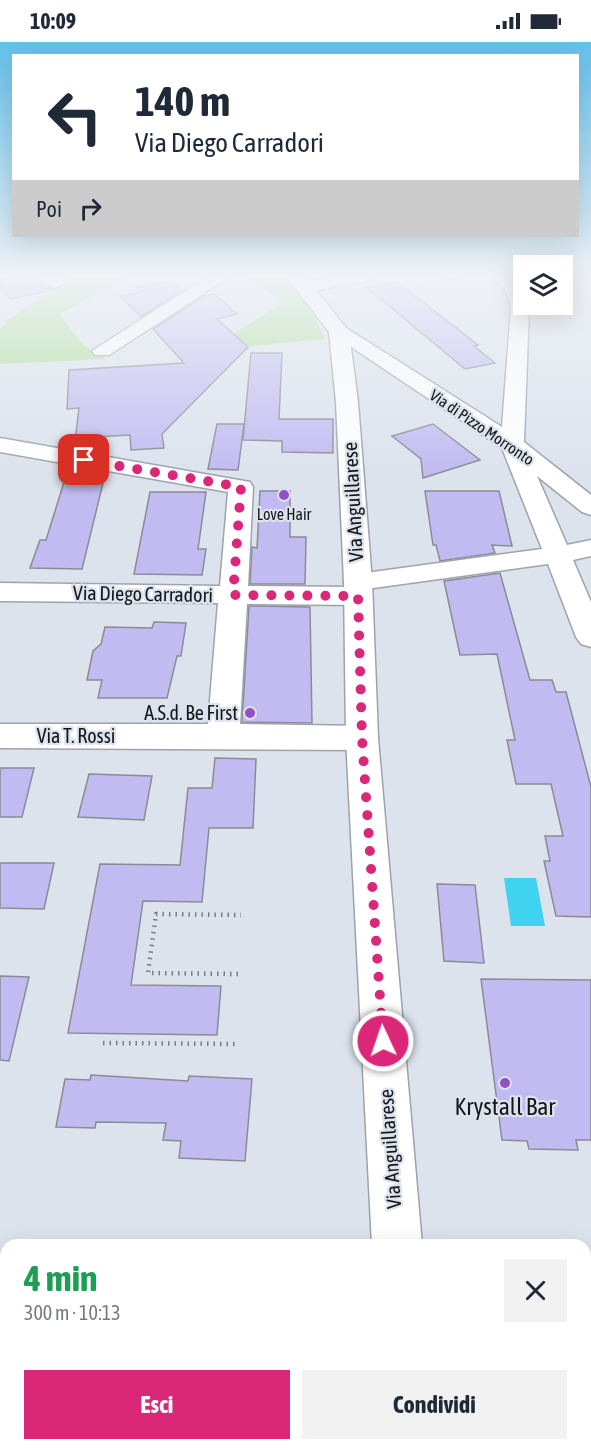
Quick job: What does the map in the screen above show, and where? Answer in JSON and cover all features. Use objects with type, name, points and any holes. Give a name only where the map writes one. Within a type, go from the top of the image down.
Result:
[{"type":"street","points":[[102,351],[115,343]]},
{"type":"street","name":"Via Anguillarese","points":[[340,343],[348,408],[358,589],[362,738],[397,1239]]},
{"type":"street","name":"Via di Pizzo Morronto","points":[[356,343],[512,444],[591,507]]},
{"type":"street","points":[[518,343],[512,444],[591,637]]},
{"type":"street","points":[[0,445],[241,487],[223,736]]},
{"type":"street","name":"Via Diego Carradori","points":[[0,592],[233,595],[358,589],[591,548]]},
{"type":"street","name":"Via T. Rossi","points":[[0,736],[362,738]]},
{"type":"path","points":[[238,974],[148,972],[156,914],[241,915]]},
{"type":"path","points":[[103,1043],[235,1044]]},
{"type":"green space","points":[[0,343],[81,343],[105,359],[0,364]]},
{"type":"green space","points":[[219,343],[286,343],[208,350]]},
{"type":"water","points":[[504,878],[536,878],[545,926],[511,926]]},
{"type":"building","points":[[165,343],[243,343],[248,347],[162,434],[164,448],[131,450],[130,435],[95,437],[90,452],[74,449],[79,408],[67,409],[69,370],[184,363]]},
{"type":"building","points":[[433,343],[475,343],[478,345],[474,346],[495,363],[465,369]]},
{"type":"building","points":[[251,353],[282,353],[279,419],[333,419],[333,453],[282,452],[282,441],[243,440]]},
{"type":"building","points":[[217,424],[244,424],[238,470],[208,469]]},
{"type":"building","points":[[433,424],[480,460],[423,478],[421,459],[392,436]]},
{"type":"building","points":[[72,467],[85,469],[82,479],[104,479],[82,569],[30,568],[40,540],[46,540],[65,479],[80,479],[71,477]]},
{"type":"building","points":[[260,491],[290,491],[290,537],[306,537],[305,584],[250,584],[252,547],[257,548]]},
{"type":"building","points":[[425,491],[499,491],[512,546],[492,545],[495,553],[440,561],[436,545],[433,545]]},
{"type":"building","points":[[150,492],[206,492],[198,549],[206,549],[202,575],[134,574]]},
{"type":"building","points":[[500,573],[530,680],[552,680],[556,692],[566,692],[591,787],[591,917],[556,916],[544,861],[550,861],[545,836],[563,836],[551,784],[516,784],[507,740],[515,740],[497,654],[460,655],[444,581]]},
{"type":"building","points":[[249,606],[310,607],[312,723],[242,722]]},
{"type":"building","points":[[154,622],[186,623],[181,656],[177,656],[167,698],[98,698],[102,680],[87,680],[93,651],[101,644],[105,627],[152,628]]},
{"type":"building","points":[[215,758],[256,759],[253,828],[209,828],[202,902],[143,901],[131,985],[221,986],[217,1035],[68,1033],[100,864],[180,865],[188,788],[212,788]]},
{"type":"building","points":[[0,768],[34,768],[22,817],[0,817]]},
{"type":"building","points":[[89,774],[152,776],[144,820],[78,817]]},
{"type":"building","points":[[0,863],[54,863],[44,909],[0,908]]},
{"type":"building","points":[[437,884],[475,885],[484,963],[444,961]]},
{"type":"building","points":[[0,976],[29,977],[9,1061],[0,1060]]},
{"type":"building","points":[[481,979],[591,980],[591,1140],[576,1140],[578,1150],[529,1149],[527,1141],[502,1140]]},
{"type":"building","points":[[91,1075],[188,1081],[189,1076],[252,1079],[245,1161],[179,1158],[181,1141],[163,1140],[166,1123],[96,1122],[95,1128],[56,1127],[65,1079],[90,1080]]},
{"type":"place","name":"Love Hair","points":[[284,495]]},
{"type":"place","name":"A.S.d. Be First","points":[[250,713]]},
{"type":"place","name":"Krystall Bar","points":[[505,1083]]},
{"type":"route","points":[[84,460],[241,487],[233,595],[358,596],[362,738],[383,1041]]}]
